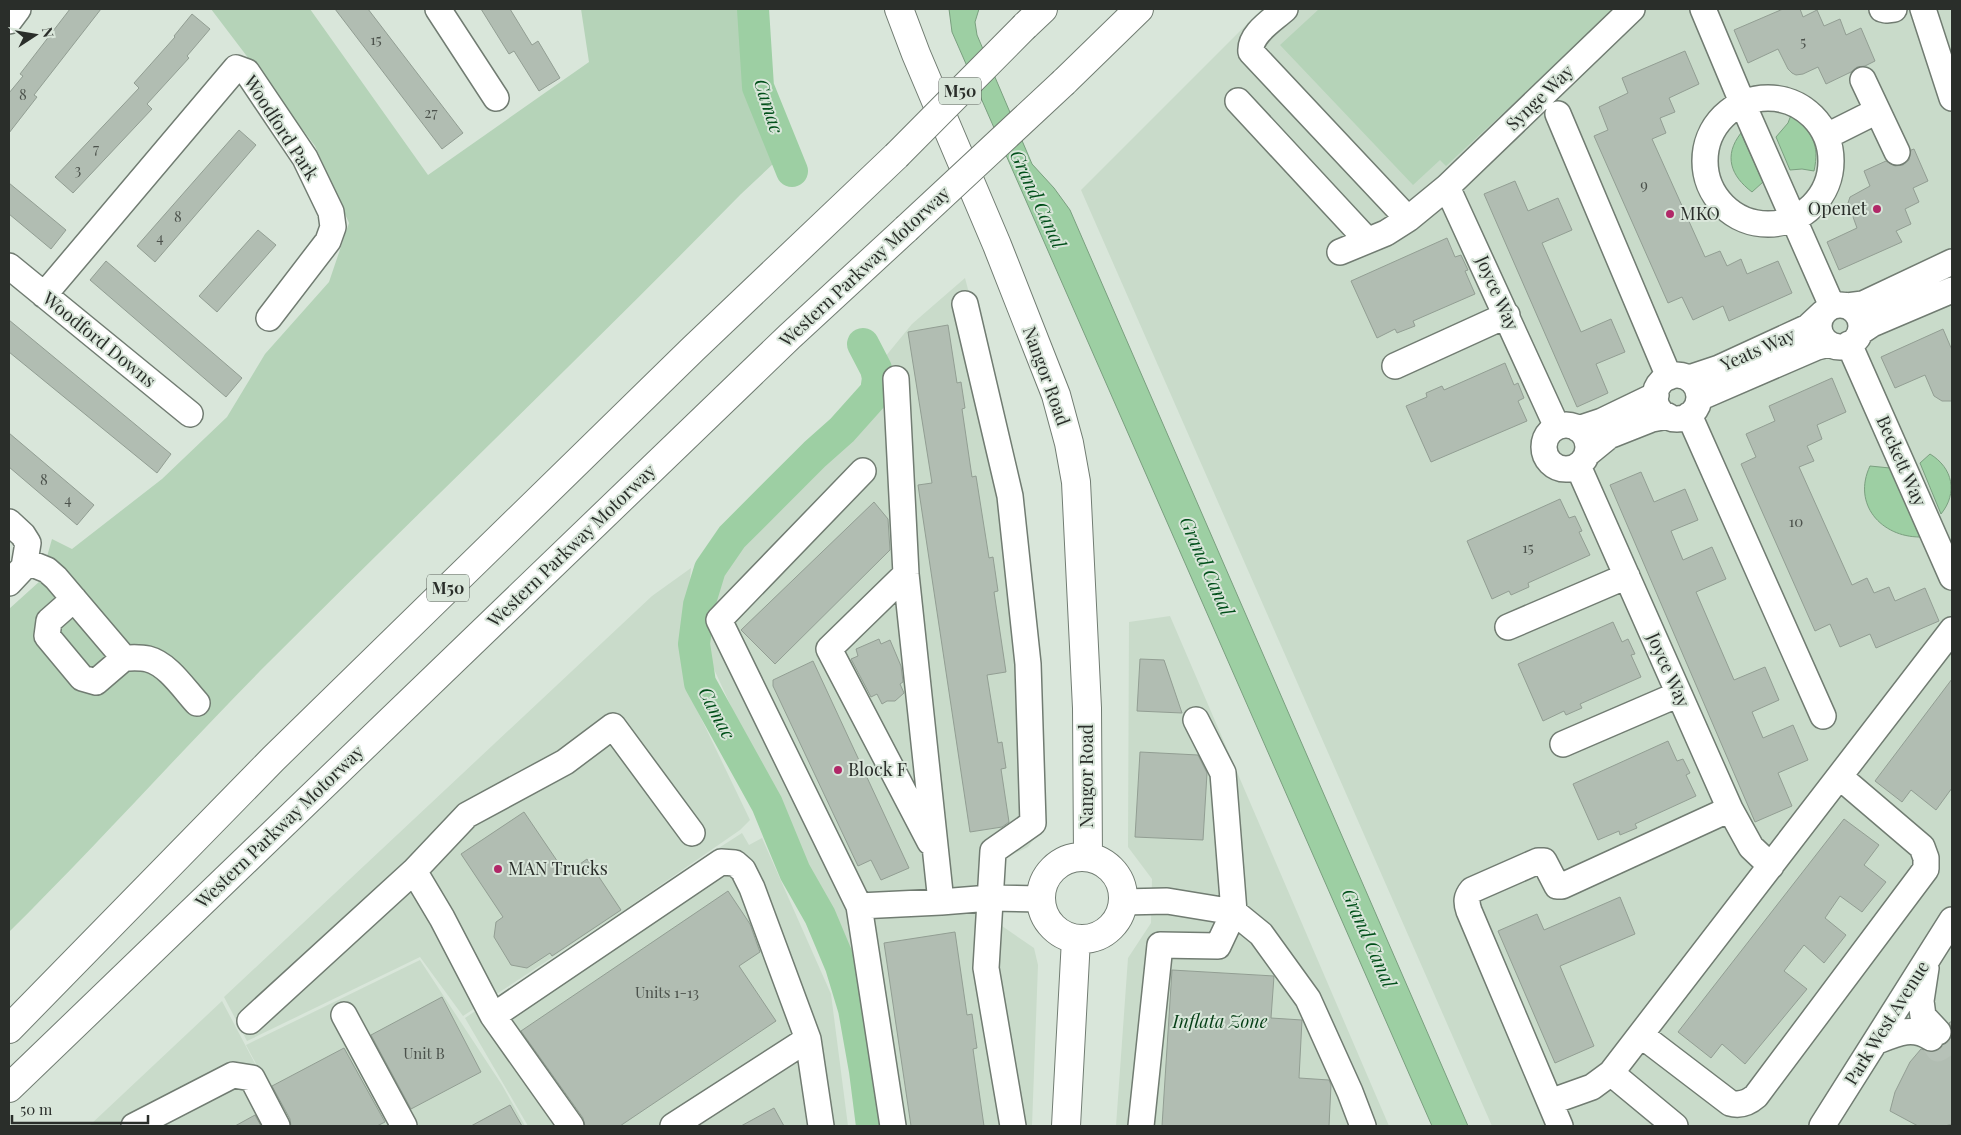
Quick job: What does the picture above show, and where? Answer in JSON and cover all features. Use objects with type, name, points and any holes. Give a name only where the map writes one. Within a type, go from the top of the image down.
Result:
[{"type":"main road","name":"Nangor Road","points":[[899,9],[916,54],[998,245],[1056,395],[1069,443],[1076,482],[1087,708],[1088,857]]},
{"type":"main road","name":"Western Parkway Motorway","points":[[9,1088],[789,337],[1064,82],[1139,9]]},
{"type":"main road","name":"M50","points":[[9,1029],[273,759],[694,348],[896,156],[1034,17]]},
{"type":"main road","points":[[1088,857],[1100,860],[1118,878],[1123,889],[1120,915],[1112,926],[1102,934],[1090,938],[1076,939],[1063,934],[1052,925],[1044,913],[1042,899],[1044,885],[1050,873],[1060,863],[1073,858],[1088,857]]},
{"type":"main road","points":[[1066,1126],[1076,939]]},
{"type":"street","points":[[9,21],[18,9]]},
{"type":"street","points":[[438,9],[496,98]]},
{"type":"street","points":[[1285,9],[1254,38],[1250,46],[1251,52],[1408,219]]},
{"type":"street","name":"Synge Way","points":[[1340,252],[1386,233],[1408,219],[1447,187],[1632,9]]},
{"type":"street","points":[[1703,9],[1742,102],[1834,308]]},
{"type":"street","points":[[1882,9],[1894,9]]},
{"type":"street","points":[[1923,9],[1952,98]]},
{"type":"street","name":"Woodford Park","points":[[44,295],[236,68],[247,72],[305,158],[332,212],[333,227],[328,241],[269,318]]},
{"type":"street","points":[[1864,80],[1898,152]]},
{"type":"street","points":[[1765,97],[1787,100],[1815,117],[1827,136],[1832,159],[1828,183],[1815,203],[1807,211],[1794,218],[1771,224],[1757,223],[1744,219],[1722,204],[1711,187],[1706,168],[1708,141],[1722,118],[1742,102],[1765,97]]},
{"type":"street","points":[[1238,101],[1368,240]]},
{"type":"street","points":[[1827,136],[1878,111]]},
{"type":"street","points":[[1558,114],[1678,397],[1823,716]]},
{"type":"street","name":"Joyce Way","points":[[1447,187],[1506,316],[1567,428]]},
{"type":"street","name":"Yeats Way","points":[[1582,460],[1609,436],[1652,419],[1678,397],[1719,368],[1808,327],[1834,308],[1862,304],[1952,262]]},
{"type":"street","name":"Woodford Downs","points":[[9,266],[190,414]]},
{"type":"street","name":"Yeats Way","points":[[1567,428],[1602,421],[1678,397],[1817,346],[1846,340],[1872,324],[1952,290]]},
{"type":"street","points":[[965,304],[1010,496],[1028,664],[1033,822],[993,851],[986,968],[1013,1126]]},
{"type":"street","points":[[1834,308],[1857,314],[1861,326],[1846,340],[1824,339],[1819,326],[1820,320],[1834,308]]},
{"type":"street","points":[[1394,366],[1506,316]]},
{"type":"street","name":"Beckett Way","points":[[1846,340],[1952,578]]},
{"type":"street","points":[[896,380],[906,574],[941,902]]},
{"type":"street","points":[[1567,428],[1586,440],[1582,460],[1564,469],[1551,463],[1544,451],[1547,437],[1567,428]]},
{"type":"street","name":"Joyce Way","points":[[1582,460],[1626,576],[1730,810],[1750,848],[1771,866]]},
{"type":"street","points":[[863,471],[719,620],[859,906],[893,1126]]},
{"type":"street","points":[[9,522],[28,542],[24,567],[9,583]]},
{"type":"street","points":[[25,561],[47,570],[124,658]]},
{"type":"street","points":[[906,574],[830,649],[936,855]]},
{"type":"street","points":[[1508,627],[1626,576]]},
{"type":"street","points":[[74,599],[49,621],[47,636],[82,678],[96,682],[124,658],[147,658],[168,672],[197,704]]},
{"type":"street","points":[[1550,1102],[1592,1087],[1611,1073],[1952,630]]},
{"type":"street","points":[[1562,744],[1679,694]]},
{"type":"street","points":[[1140,1126],[1160,945],[1218,946],[1234,912],[1223,773],[1196,720]]},
{"type":"street","points":[[250,1021],[414,870],[467,815],[564,762],[614,726],[692,833]]},
{"type":"street","points":[[1640,1035],[1730,1102],[1736,1105],[1743,1104],[1750,1102],[1756,1096],[1926,869],[1926,858],[1922,847],[1840,777]]},
{"type":"street","points":[[1560,1126],[1469,911],[1466,902],[1468,894],[1472,890],[1538,861],[1544,861],[1557,886],[1562,886],[1730,810]]},
{"type":"street","points":[[493,1016],[721,862],[735,863],[743,870],[752,888],[808,1039],[821,1126]]},
{"type":"street","points":[[414,870],[442,918],[493,1016],[572,1126]]},
{"type":"street","points":[[859,906],[990,898],[1042,899]]},
{"type":"street","points":[[1123,902],[1167,901],[1234,912],[1261,934],[1308,999],[1350,1092],[1363,1126]]},
{"type":"street","name":"Park West Avenue","points":[[1822,1126],[1952,920]]},
{"type":"street","points":[[1875,1042],[1897,1033],[1911,1030],[1935,1035],[1923,1016],[1921,1001],[1927,960]]},
{"type":"street","points":[[344,1015],[404,1126]]},
{"type":"street","points":[[673,1126],[808,1039]]},
{"type":"street","points":[[1611,1073],[1675,1126]]},
{"type":"street","points":[[134,1126],[234,1075],[252,1078],[277,1126]]},
{"type":"shaded area","points":[[211,9],[310,9],[428,175],[589,62],[581,9],[749,9],[750,65],[754,89],[785,169],[774,163],[741,194],[266,665],[9,932],[9,609],[40,581],[52,539],[72,549],[162,479],[227,417],[265,354],[329,282],[349,223],[315,146]]},
{"type":"shaded area","points":[[1262,9],[1952,9],[1952,1126],[1492,1126],[1081,190]]},
{"type":"shaded area","points":[[1319,9],[1616,9],[1446,166],[1440,160],[1413,185],[1280,45]]},
{"type":"shaded area","points":[[965,278],[1020,486],[1040,654],[1045,824],[1028,847],[1003,859],[1002,926],[1034,948],[1038,965],[1032,1126],[882,1126],[853,973],[708,656],[711,614],[723,566],[881,400],[888,382],[885,357],[912,324]]},
{"type":"shaded area","points":[[691,568],[683,657],[687,689],[750,820],[740,830],[623,911],[463,1016],[420,957],[247,1041],[224,997],[652,596]]},
{"type":"shaded area","points":[[1170,616],[1389,1126],[1116,1126],[1128,958],[1151,923],[1152,879],[1128,847],[1129,622]]},
{"type":"shaded area","points":[[742,833],[749,845],[762,838],[831,994],[848,1126],[528,1126],[465,1018]]},
{"type":"shaded area","points":[[420,960],[502,1085],[525,1126],[289,1126],[246,1045]]},
{"type":"shaded area","points":[[222,1001],[288,1126],[89,1126]]},
{"type":"water","name":"Grand Canal","points":[[949,9],[979,9],[975,22],[977,35],[1032,164],[1054,188],[1070,210],[1468,1126],[1432,1126],[952,32]]},
{"type":"water","points":[[1791,115],[1813,139],[1816,153],[1814,171],[1790,170],[1776,137],[1788,123]]},
{"type":"water","points":[[1741,133],[1763,182],[1752,192],[1739,179],[1732,165],[1732,150],[1735,141]]},
{"type":"water","points":[[1930,454],[1944,466],[1950,481],[1950,498],[1941,514],[1920,463]]},
{"type":"water","points":[[1870,466],[1890,468],[1920,537],[1906,536],[1893,531],[1882,525],[1874,516],[1868,505],[1865,493],[1865,480]]},
{"type":"building","points":[[70,9],[101,9],[34,95],[37,97],[9,133],[9,93],[23,76],[20,74]]},
{"type":"building","points":[[335,9],[368,9],[463,133],[442,149]]},
{"type":"building","points":[[481,9],[510,9],[532,45],[538,41],[560,78],[539,91],[514,51],[509,54]]},
{"type":"building","points":[[1783,9],[1800,9],[1803,17],[1817,10],[1824,26],[1840,19],[1846,35],[1861,28],[1875,61],[1865,66],[1857,67],[1826,84],[1818,67],[1803,74],[1796,75],[1792,73],[1778,49],[1748,63],[1734,30]]},
{"type":"building","points":[[192,14],[210,29],[187,56],[189,58],[147,104],[152,109],[73,193],[55,177],[139,88],[134,83],[175,37]]},
{"type":"building","points":[[1685,51],[1699,84],[1669,98],[1675,112],[1660,118],[1666,133],[1652,139],[1705,257],[1720,251],[1727,266],[1741,259],[1747,274],[1778,261],[1792,293],[1729,321],[1723,306],[1693,320],[1682,297],[1668,303],[1594,136],[1608,130],[1599,107],[1628,93],[1622,78]]},
{"type":"building","points":[[239,130],[256,145],[155,262],[137,246]]},
{"type":"building","name":"Openet","points":[[1914,149],[1928,181],[1913,188],[1919,202],[1905,209],[1911,224],[1896,231],[1902,242],[1839,270],[1827,242],[1857,228],[1848,203],[1850,197],[1870,186],[1864,171],[1886,161],[1895,166],[1903,165],[1909,160],[1911,150]]},
{"type":"building","points":[[1515,181],[1528,211],[1558,198],[1572,230],[1542,243],[1581,332],[1611,319],[1625,352],[1596,364],[1608,393],[1577,407],[1484,194]]},
{"type":"building","points":[[9,183],[66,230],[51,249],[9,214]]},
{"type":"building","points":[[258,230],[276,245],[217,312],[199,296]]},
{"type":"building","points":[[1447,238],[1455,257],[1461,255],[1468,270],[1465,271],[1475,294],[1413,321],[1415,326],[1397,333],[1395,329],[1377,338],[1351,281]]},
{"type":"building","points":[[106,261],[242,378],[226,397],[90,280]]},
{"type":"building","points":[[9,320],[171,454],[157,473],[9,352]]},
{"type":"building","points":[[948,325],[957,383],[961,382],[965,408],[962,409],[972,477],[976,476],[989,558],[993,557],[998,591],[994,592],[1006,672],[987,675],[998,743],[1002,742],[1006,768],[1001,769],[1009,822],[1002,827],[970,832],[918,485],[932,483],[908,332]]},
{"type":"building","points":[[1943,329],[1952,350],[1952,401],[1942,401],[1934,396],[1925,375],[1895,388],[1881,357]]},
{"type":"building","points":[[1505,363],[1514,385],[1518,383],[1524,398],[1518,401],[1527,421],[1431,462],[1406,406],[1427,397],[1426,393],[1442,386],[1444,390]]},
{"type":"building","points":[[1832,378],[1846,412],[1817,425],[1822,439],[1807,446],[1814,461],[1799,467],[1852,585],[1867,578],[1874,593],[1889,587],[1895,601],[1925,588],[1939,621],[1876,648],[1870,634],[1840,647],[1830,624],[1815,631],[1741,464],[1756,457],[1746,434],[1775,421],[1769,406]]},
{"type":"building","points":[[9,433],[94,505],[77,525],[9,467]]},
{"type":"building","points":[[1641,472],[1654,502],[1685,489],[1698,520],[1671,531],[1683,560],[1712,547],[1726,579],[1696,592],[1734,680],[1765,667],[1779,700],[1752,712],[1763,738],[1793,725],[1808,760],[1778,773],[1792,806],[1755,822],[1610,485]]},
{"type":"building","points":[[1560,499],[1569,518],[1575,516],[1582,531],[1579,532],[1590,555],[1528,583],[1529,587],[1511,595],[1509,591],[1492,599],[1467,541]]},
{"type":"building","points":[[874,502],[888,519],[890,550],[775,664],[741,630]]},
{"type":"building","points":[[1613,622],[1622,642],[1628,639],[1635,654],[1631,655],[1641,677],[1580,704],[1582,708],[1566,715],[1564,711],[1543,721],[1518,664]]},
{"type":"building","points":[[879,639],[881,644],[890,640],[901,666],[903,682],[900,684],[904,693],[895,701],[887,701],[882,704],[877,694],[871,697],[851,659],[858,656],[856,649]]},
{"type":"building","points":[[1140,659],[1164,660],[1182,713],[1137,711]]},
{"type":"building","name":"Block F","points":[[813,661],[909,868],[881,880],[871,860],[858,866],[773,686],[773,680]]},
{"type":"building","points":[[1952,679],[1952,788],[1936,810],[1911,790],[1902,802],[1875,781]]},
{"type":"building","points":[[1668,741],[1677,761],[1683,759],[1690,773],[1686,775],[1696,796],[1635,824],[1637,828],[1620,835],[1619,831],[1598,840],[1573,784]]},
{"type":"building","points":[[1140,752],[1198,755],[1207,773],[1203,840],[1135,837]]},
{"type":"building","points":[[524,812],[566,874],[587,859],[621,910],[552,956],[550,953],[527,968],[511,965],[494,937],[496,922],[503,917],[461,854]]},
{"type":"building","points":[[1844,819],[1879,845],[1864,865],[1886,882],[1862,912],[1840,896],[1825,918],[1846,935],[1824,963],[1804,945],[1784,971],[1807,989],[1745,1064],[1722,1044],[1711,1058],[1678,1032]]},
{"type":"building","points":[[728,891],[750,924],[760,952],[739,966],[776,1021],[620,1126],[585,1126],[583,1118],[521,1031]]},
{"type":"building","points":[[1620,897],[1635,934],[1560,966],[1594,1046],[1555,1063],[1498,931],[1537,914],[1544,930]]},
{"type":"building","points":[[955,932],[967,1015],[972,1014],[977,1048],[973,1049],[984,1126],[911,1126],[884,943]]},
{"type":"building","points":[[1172,970],[1274,976],[1271,1018],[1302,1020],[1299,1078],[1329,1080],[1331,1085],[1329,1126],[1162,1126]]},
{"type":"building","points":[[442,997],[481,1072],[411,1109],[371,1035]]},
{"type":"building","points":[[1952,1036],[1952,1124],[1945,1126],[1918,1126],[1890,1111],[1895,1092],[1910,1062],[1921,1049],[1932,1052],[1939,1050]]},
{"type":"building","points":[[344,1048],[385,1122],[377,1126],[291,1126],[290,1119],[272,1086]]},
{"type":"building","points":[[510,1105],[522,1126],[471,1126]]},
{"type":"building","points":[[774,1108],[784,1126],[741,1126]]},
{"type":"building","points":[[255,1115],[261,1126],[235,1126]]},
{"type":"waterway","name":"Camac","points":[[753,9],[758,87],[792,171]]},
{"type":"waterway","name":"Camac","points":[[863,344],[876,369],[878,378],[876,392],[842,430],[815,454],[732,537],[710,569],[699,605],[694,644],[700,683],[767,804],[795,872],[820,916],[841,966],[854,1009],[872,1126]]},
{"type":"tunnel","points":[[1931,1038],[1938,1049],[1947,1043],[1938,1032]]},
{"type":"place","name":"Openet","points":[[1877,209]]},
{"type":"place","name":"MKO","points":[[1670,214]]},
{"type":"place","name":"Block F","points":[[838,770]]},
{"type":"place","name":"MAN Trucks","points":[[498,869]]},
{"type":"park label","name":"Inflata Zone","points":[[1220,1022]]}]
